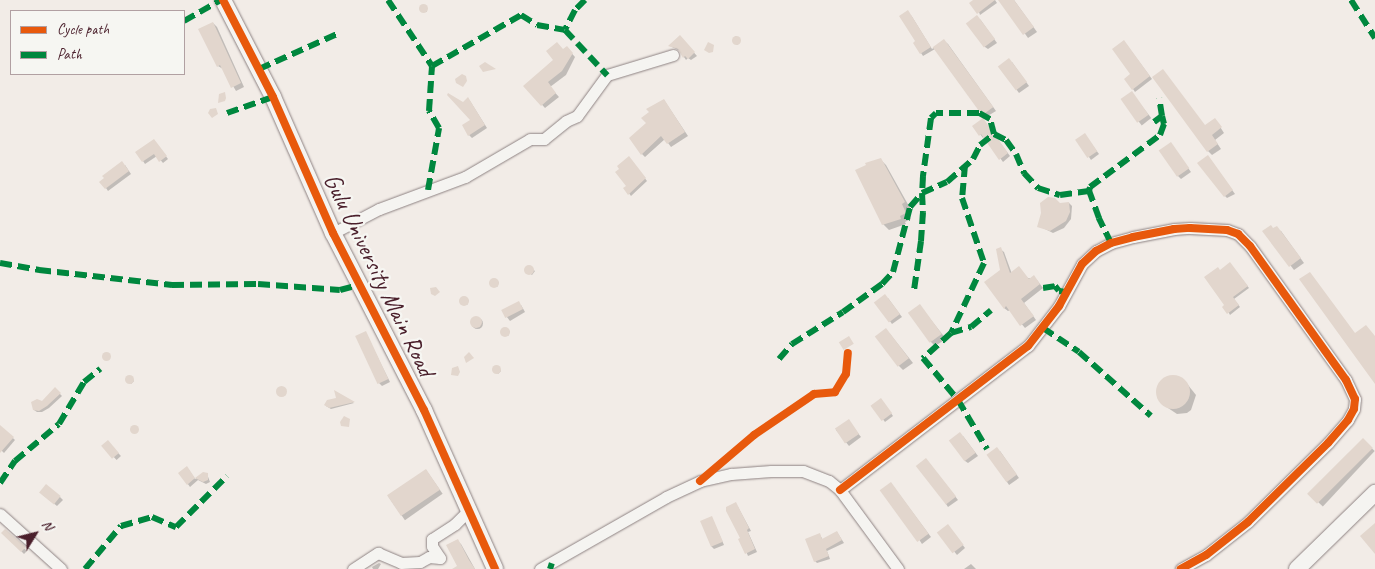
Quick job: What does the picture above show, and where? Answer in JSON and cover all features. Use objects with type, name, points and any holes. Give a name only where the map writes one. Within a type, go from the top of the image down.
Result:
[{"type":"street","name":"Gulu University Main Road","points":[[223,0],[272,97],[333,233],[424,410],[495,569]]},
{"type":"street","points":[[333,233],[379,209],[465,176],[530,139],[544,139],[566,121],[577,116],[608,75],[673,55]]},
{"type":"street","points":[[840,490],[1028,346],[1059,306],[1082,264],[1096,250],[1111,243],[1133,237],[1174,229],[1227,230],[1238,234],[1250,246],[1346,380],[1355,399],[1354,409],[1348,420],[1328,443],[1248,522],[1206,555],[1181,569]]},
{"type":"street","points":[[540,569],[700,481],[754,471],[803,471],[829,482],[840,490],[898,569]]},
{"type":"street","points":[[1297,569],[1375,493]]},
{"type":"street","points":[[354,569],[378,553],[401,563],[440,558],[432,546],[432,539],[455,524],[469,510]]},
{"type":"street","points":[[0,514],[61,569]]},
{"type":"building","points":[[973,0],[995,0],[977,14],[969,3]]},
{"type":"building","points":[[998,0],[1014,0],[1034,27],[1023,35]]},
{"type":"building","points":[[423,3],[428,8],[423,13],[418,8]]},
{"type":"building","points":[[908,10],[931,47],[920,54],[913,43],[915,41],[899,16]]},
{"type":"building","points":[[977,15],[995,39],[984,47],[966,23]]},
{"type":"building","points":[[213,22],[241,83],[231,88],[220,65],[217,67],[198,29]]},
{"type":"building","points":[[680,35],[695,52],[688,59],[685,56],[683,58],[678,49],[668,46]]},
{"type":"building","points":[[736,35],[741,40],[736,45],[731,40]]},
{"type":"building","points":[[944,39],[993,107],[982,115],[933,47]]},
{"type":"building","points":[[1124,40],[1150,76],[1132,90],[1124,79],[1130,74],[1112,49]]},
{"type":"building","points":[[557,42],[563,49],[567,46],[573,53],[562,71],[548,82],[556,93],[541,106],[523,86],[553,60],[546,51]]},
{"type":"building","points":[[708,42],[714,45],[713,52],[709,53],[704,50]]},
{"type":"building","points":[[1009,58],[1027,82],[1016,90],[998,66]]},
{"type":"building","points":[[485,62],[496,69],[483,72],[479,66]]},
{"type":"building","points":[[1163,69],[1205,125],[1215,118],[1222,127],[1212,135],[1218,144],[1207,152],[1152,77]]},
{"type":"building","points":[[462,74],[466,76],[467,81],[463,87],[456,83],[455,79]]},
{"type":"building","points":[[1132,91],[1149,115],[1137,123],[1121,99]]},
{"type":"building","points":[[225,92],[225,101],[218,103],[219,94]]},
{"type":"building","points":[[448,93],[463,102],[468,97],[485,125],[468,136],[462,125],[470,120],[447,95]]},
{"type":"building","points":[[664,99],[685,132],[667,144],[661,136],[641,155],[629,138],[646,123],[641,118],[649,112],[646,109]]},
{"type":"building","points":[[216,108],[218,114],[212,118],[208,113],[210,109]]},
{"type":"building","points":[[983,118],[1008,153],[999,160],[981,134],[979,136],[972,126]]},
{"type":"building","points":[[1085,133],[1097,151],[1087,158],[1075,140]]},
{"type":"building","points":[[154,139],[167,156],[159,162],[154,154],[142,162],[135,152]]},
{"type":"building","points":[[1171,142],[1189,168],[1177,177],[1159,151]]},
{"type":"building","points":[[1208,155],[1233,190],[1224,197],[1197,163]]},
{"type":"building","points":[[629,156],[646,178],[628,195],[623,188],[626,186],[615,172],[619,169],[617,166]]},
{"type":"building","points":[[881,158],[905,202],[902,204],[906,213],[900,216],[901,219],[882,225],[855,170],[866,165],[865,163]]},
{"type":"building","points":[[122,161],[129,171],[105,189],[99,182],[104,178],[102,176]]},
{"type":"building","points":[[1048,197],[1055,198],[1060,203],[1069,202],[1070,212],[1066,221],[1050,231],[1037,227],[1041,213],[1040,203]]},
{"type":"building","points":[[1271,225],[1273,228],[1277,226],[1301,258],[1289,267],[1262,231]]},
{"type":"building","points":[[1001,247],[1010,273],[1019,266],[1029,279],[1034,275],[1040,284],[1021,299],[1034,316],[1020,326],[1006,306],[1004,309],[984,282],[1000,270],[996,249]]},
{"type":"building","points":[[1230,262],[1248,286],[1233,297],[1239,305],[1227,314],[1222,307],[1224,305],[1204,277],[1218,267],[1220,270]]},
{"type":"building","points":[[529,265],[534,270],[529,275],[524,270]]},
{"type":"building","points":[[1310,272],[1355,333],[1366,325],[1375,336],[1375,384],[1299,279]]},
{"type":"building","points":[[492,278],[496,278],[499,283],[496,288],[492,288],[489,285],[489,281]]},
{"type":"building","points":[[436,287],[440,292],[435,296],[431,294],[430,288]]},
{"type":"building","points":[[885,294],[900,314],[889,322],[874,302]]},
{"type":"building","points":[[462,296],[466,296],[469,301],[468,305],[462,306],[459,303],[459,299]]},
{"type":"building","points":[[519,301],[523,309],[505,318],[501,310]]},
{"type":"building","points":[[920,304],[942,334],[930,343],[908,313]]},
{"type":"building","points":[[474,316],[478,316],[482,322],[478,328],[474,328],[470,324],[470,320]]},
{"type":"building","points":[[503,327],[507,327],[510,332],[509,336],[503,337],[500,334],[500,330]]},
{"type":"building","points":[[886,328],[909,358],[898,367],[875,336]]},
{"type":"building","points":[[366,331],[388,379],[378,384],[355,336]]},
{"type":"building","points":[[849,336],[854,344],[844,350],[839,342]]},
{"type":"building","points":[[106,352],[110,356],[106,360],[102,356]]},
{"type":"building","points":[[469,352],[474,358],[466,363],[464,357]]},
{"type":"building","points":[[496,364],[501,369],[496,374],[491,369]]},
{"type":"building","points":[[458,366],[460,372],[458,376],[451,375],[452,368]]},
{"type":"building","points":[[129,374],[134,379],[129,384],[124,379]]},
{"type":"building","points":[[1173,375],[1180,376],[1185,380],[1189,385],[1189,399],[1185,404],[1180,408],[1173,409],[1166,408],[1161,404],[1157,399],[1156,392],[1157,385],[1161,380],[1166,376]]},
{"type":"building","points":[[279,386],[283,386],[286,391],[285,395],[279,396],[276,393],[276,389]]},
{"type":"building","points":[[55,387],[61,393],[39,411],[33,410],[31,402],[37,399],[42,401]]},
{"type":"building","points":[[334,390],[355,402],[329,408],[324,405],[327,400],[336,398]]},
{"type":"building","points":[[881,398],[892,413],[882,421],[870,406]]},
{"type":"building","points":[[344,416],[350,419],[349,427],[341,426],[340,422]]},
{"type":"building","points":[[849,419],[859,434],[845,443],[835,429]]},
{"type":"building","points":[[0,425],[14,437],[0,453]]},
{"type":"building","points":[[134,425],[138,429],[134,433],[130,429]]},
{"type":"building","points":[[960,432],[976,453],[964,461],[949,440]]},
{"type":"building","points":[[1363,438],[1373,448],[1317,504],[1307,494]]},
{"type":"building","points":[[108,440],[119,453],[112,459],[101,446]]},
{"type":"building","points":[[997,447],[1017,475],[1006,482],[986,455]]},
{"type":"building","points":[[926,458],[956,497],[946,505],[916,466]]},
{"type":"building","points":[[187,466],[195,478],[187,485],[178,473]]},
{"type":"building","points":[[426,469],[440,490],[401,516],[387,495]]},
{"type":"building","points":[[203,472],[208,473],[208,480],[203,482],[195,478]]},
{"type":"building","points":[[891,482],[929,534],[917,542],[880,490]]},
{"type":"building","points":[[46,484],[61,496],[54,505],[39,493]]},
{"type":"building","points":[[736,502],[749,528],[747,530],[755,549],[745,554],[738,539],[740,538],[726,511],[726,507]]},
{"type":"building","points":[[712,516],[723,542],[711,547],[700,521]]},
{"type":"building","points":[[1375,523],[1375,554],[1360,536]]},
{"type":"building","points":[[948,524],[964,545],[952,553],[937,532]]},
{"type":"building","points":[[5,529],[26,547],[21,552],[1,533]]},
{"type":"building","points":[[837,531],[842,540],[826,549],[829,556],[814,562],[805,539],[820,533],[822,539]]},
{"type":"building","points":[[458,539],[475,569],[452,569],[457,566],[446,545]]},
{"type":"marked path","points":[[185,20],[221,0]]},
{"type":"marked path","points":[[388,0],[432,66],[521,15],[537,25],[565,30]]},
{"type":"marked path","points":[[585,0],[575,10],[565,30],[607,75]]},
{"type":"marked path","points":[[1351,0],[1375,38]]},
{"type":"marked path","points":[[259,69],[339,33]]},
{"type":"marked path","points":[[428,190],[439,128],[429,111],[432,66]]},
{"type":"marked path","points":[[227,113],[273,97]]},
{"type":"marked path","points":[[1154,122],[1162,116],[1159,98]]},
{"type":"marked path","points":[[779,359],[792,344],[843,312],[882,284],[893,272],[910,207],[922,193],[947,182],[973,159],[980,145],[994,134],[990,119],[979,113],[936,113],[931,118],[923,176],[922,193],[923,212],[921,241],[914,290]]},
{"type":"marked path","points":[[1111,243],[1099,218],[1089,191],[1090,187],[1160,135],[1164,124],[1162,116]]},
{"type":"marked path","points":[[994,134],[1006,140],[1016,154],[1024,173],[1038,188],[1060,195],[1089,191]]},
{"type":"marked path","points":[[965,165],[962,198],[984,263],[951,333],[923,358],[958,400],[987,449]]},
{"type":"marked path","points":[[0,263],[39,270],[172,285],[258,284],[340,290],[359,285]]},
{"type":"marked path","points":[[1043,288],[1055,286],[1059,291],[1066,292]]},
{"type":"marked path","points":[[951,333],[971,327],[991,310]]},
{"type":"marked path","points":[[1043,328],[1079,352],[1151,416]]},
{"type":"marked path","points":[[0,483],[15,461],[59,424],[84,382],[100,369]]},
{"type":"marked path","points":[[85,569],[121,526],[152,517],[176,527],[227,476]]},
{"type":"marked path","points":[[550,569],[552,563]]},
{"type":"cycle path","points":[[223,0],[273,97],[333,233],[424,410],[495,569]]},
{"type":"cycle path","points":[[840,490],[1028,346],[1059,306],[1082,264],[1096,251],[1111,243],[1174,229],[1227,230],[1238,234],[1250,246],[1346,380],[1355,399],[1354,409],[1348,420],[1328,443],[1248,522],[1206,555],[1181,569]]},
{"type":"cycle path","points":[[700,481],[754,435],[814,394],[835,392],[846,374],[848,353]]}]
